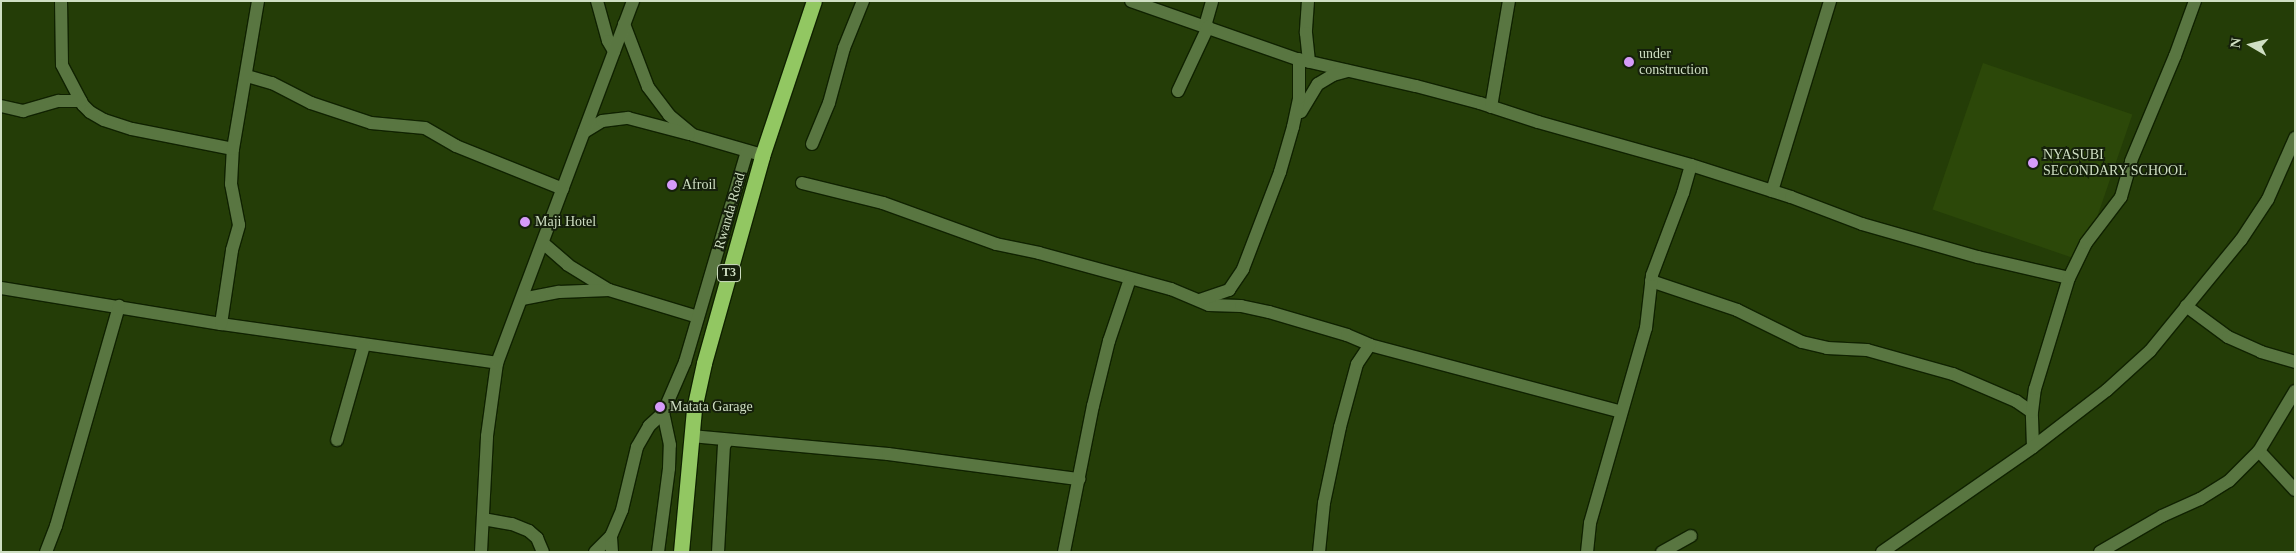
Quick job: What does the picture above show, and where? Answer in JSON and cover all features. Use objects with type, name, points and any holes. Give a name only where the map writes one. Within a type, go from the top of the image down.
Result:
[{"type":"highway","name":"Rwanda Road","points":[[681,552],[691,436],[704,364],[762,156],[814,1]]},
{"type":"street","points":[[61,1],[62,65],[81,101],[90,112],[122,126],[165,137],[233,149]]},
{"type":"street","points":[[221,324],[232,250],[239,224],[231,184],[233,149],[247,76],[258,1]]},
{"type":"street","points":[[597,1],[608,41],[614,51]]},
{"type":"street","points":[[481,552],[487,436],[497,363],[564,189],[633,1]]},
{"type":"street","points":[[812,144],[829,103],[844,48],[863,1]]},
{"type":"street","points":[[1131,1],[1304,61],[1416,86],[1491,107],[1772,190],[1862,224],[1978,257],[2069,278]]},
{"type":"street","points":[[1178,91],[1206,26],[1212,1]]},
{"type":"street","points":[[1200,300],[1229,290],[1244,269],[1280,172],[1293,127],[1300,90],[1308,1]]},
{"type":"street","points":[[1491,107],[1509,1]]},
{"type":"street","points":[[1772,190],[1830,1]]},
{"type":"street","points":[[2033,447],[2032,412],[2035,389],[2069,278],[2086,243],[2121,197],[2138,143],[2175,56],[2195,1]]},
{"type":"street","points":[[624,24],[648,87],[669,115],[693,135]]},
{"type":"street","points":[[1293,127],[1314,89],[1333,74],[1348,71]]},
{"type":"street","points":[[247,76],[272,83],[311,103],[371,123],[425,128],[456,146],[564,189]]},
{"type":"street","points":[[1,106],[22,111],[59,101],[81,101]]},
{"type":"street","points":[[584,132],[602,121],[628,118],[762,156]]},
{"type":"street","points":[[1887,550],[2033,447],[2108,390],[2150,351],[2241,240],[2268,199],[2295,138]]},
{"type":"street","points":[[612,552],[612,536],[622,510],[637,447],[649,426],[663,413],[685,362],[747,151]]},
{"type":"street","points":[[1587,552],[1590,523],[1646,328],[1651,282],[1664,238],[1683,194],[1691,165]]},
{"type":"street","points":[[802,183],[883,203],[996,244],[1039,253],[1171,289],[1209,304],[1241,306],[1285,316],[1347,335],[1370,345],[1621,412]]},
{"type":"street","points":[[543,243],[568,265],[610,290],[698,317]]},
{"type":"street","points":[[1064,552],[1093,406],[1109,341],[1130,279]]},
{"type":"street","points":[[1651,282],[1737,310],[1802,342],[1827,348],[1867,350],[1953,374],[2016,401],[2032,412]]},
{"type":"street","points":[[1,288],[221,324],[497,363]]},
{"type":"street","points":[[522,299],[559,292],[610,290]]},
{"type":"street","points":[[46,552],[56,526],[119,306]]},
{"type":"street","points":[[2186,306],[2228,337],[2261,352],[2295,362]]},
{"type":"street","points":[[337,440],[364,345]]},
{"type":"street","points":[[1319,552],[1324,503],[1340,427],[1357,364],[1370,345]]},
{"type":"street","points":[[2100,552],[2162,516],[2200,499],[2229,481],[2259,451],[2295,391]]},
{"type":"street","points":[[658,552],[669,468],[670,445],[663,413]]},
{"type":"street","points":[[691,436],[727,441],[888,454],[1078,479]]},
{"type":"street","points":[[718,552],[724,446],[727,441]]},
{"type":"street","points":[[2259,451],[2295,490]]},
{"type":"street","points":[[483,519],[512,524],[529,531],[537,538],[543,552]]},
{"type":"street","points":[[595,552],[612,536]]},
{"type":"street","points":[[1662,552],[1691,536]]},
{"type":"shaded area","name":"NYASUBI SECONDARY SCHOOL","points":[[1983,63],[2132,114],[2082,261],[1933,210]]},
{"type":"place","name":"under construction","points":[[1629,62]]},
{"type":"place","name":"NYASUBI SECONDARY SCHOOL","points":[[2033,163]]},
{"type":"place","name":"Afroil","points":[[672,185]]},
{"type":"place","name":"Maji Hotel","points":[[525,222]]},
{"type":"place","name":"Matata Garage","points":[[660,407]]}]
